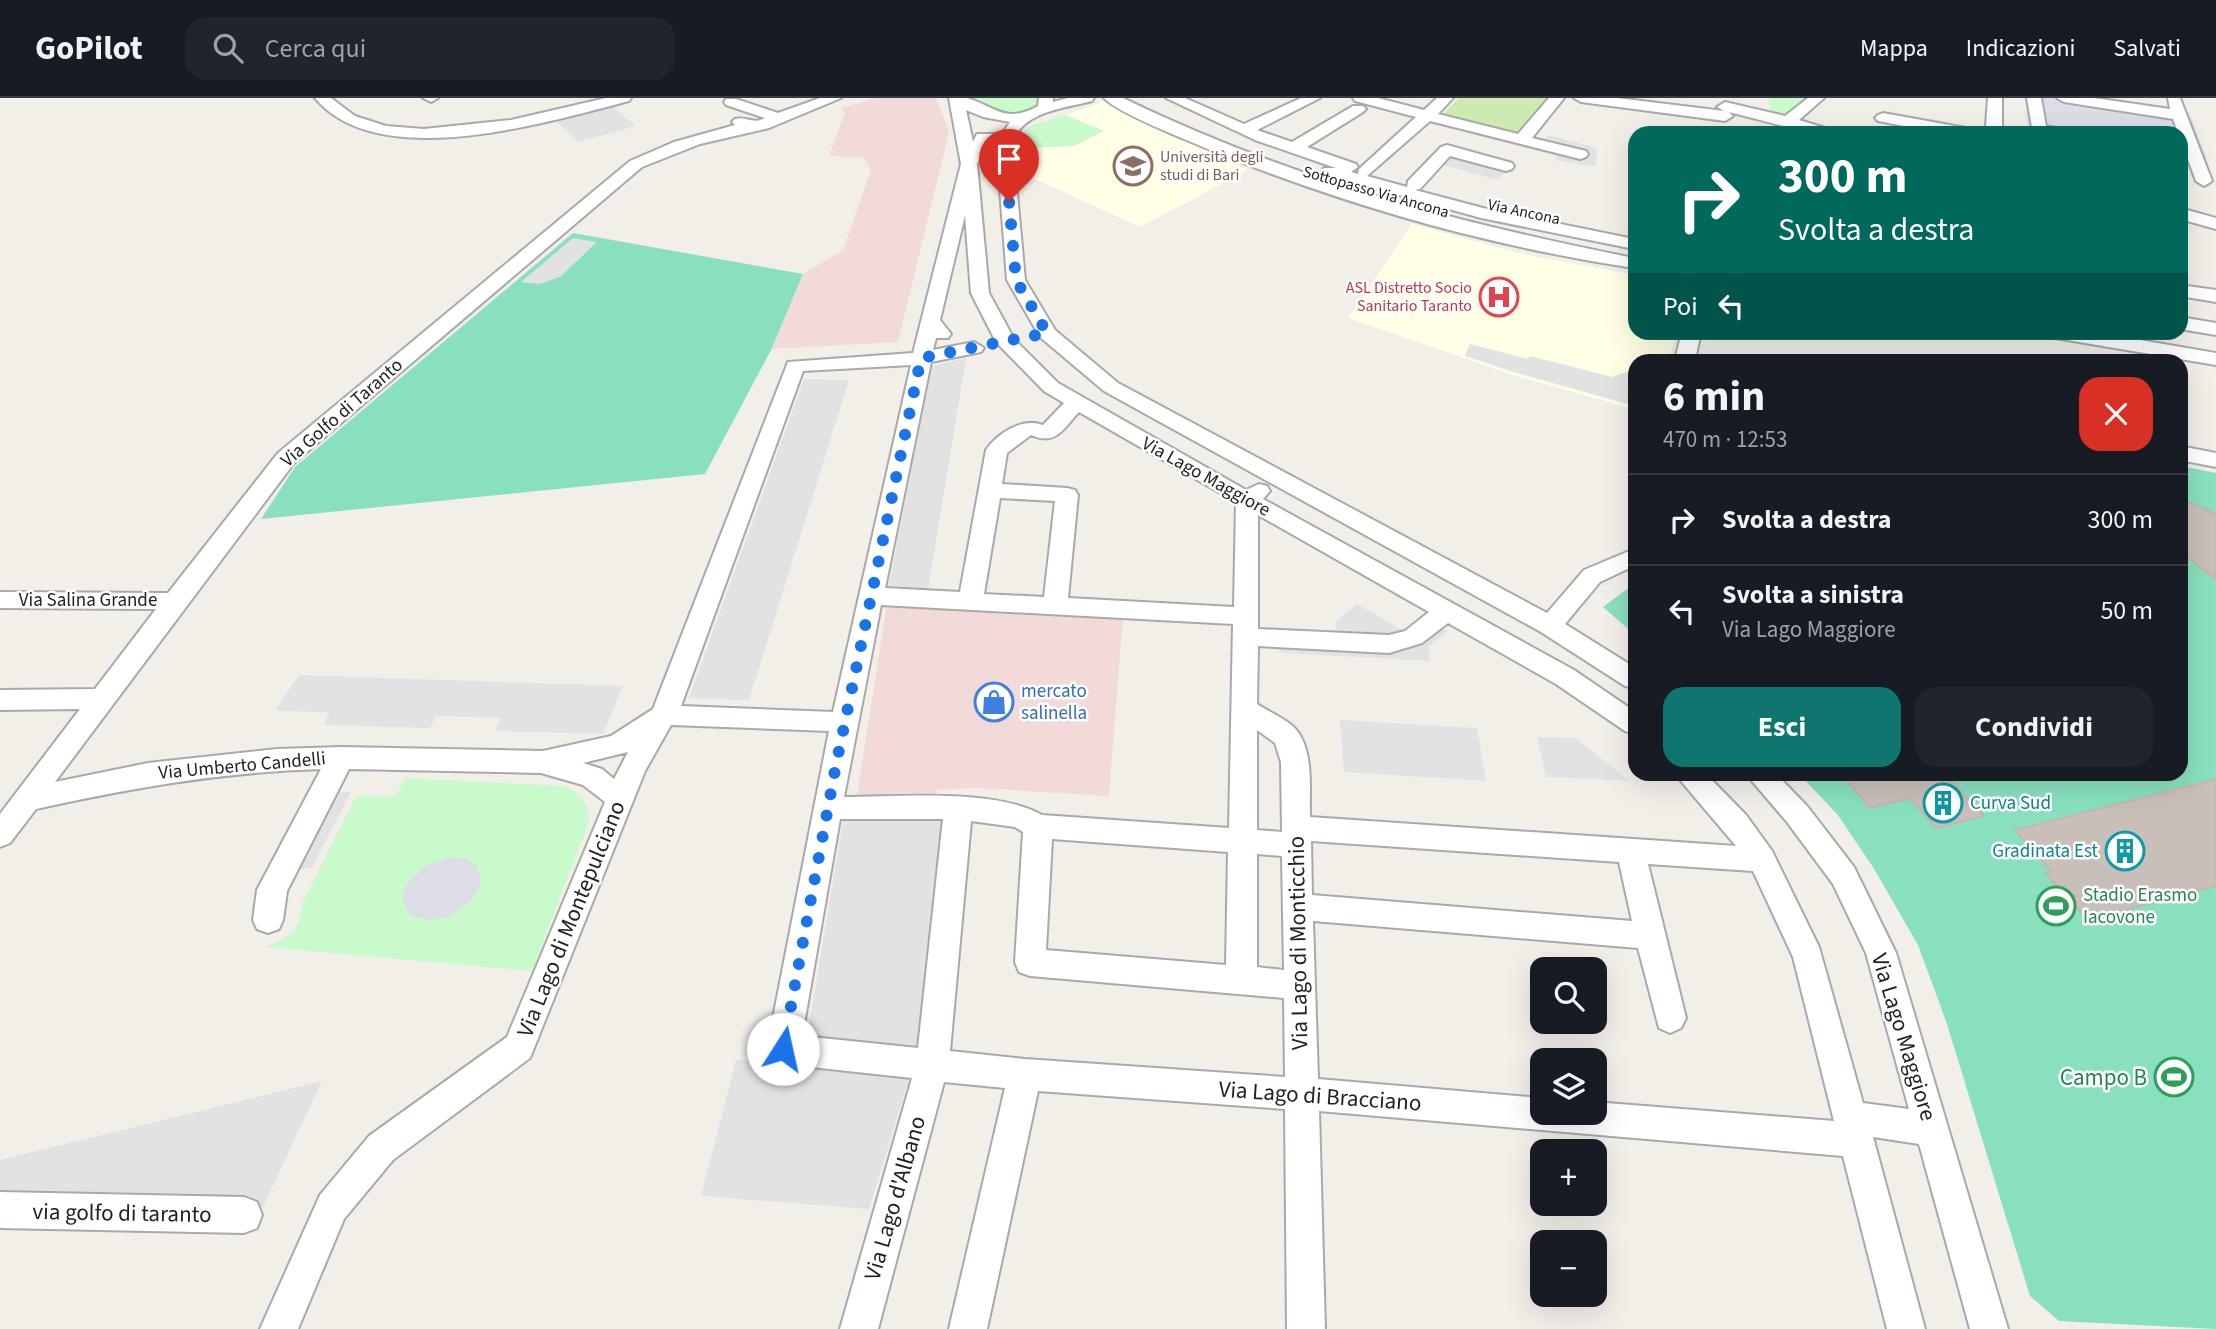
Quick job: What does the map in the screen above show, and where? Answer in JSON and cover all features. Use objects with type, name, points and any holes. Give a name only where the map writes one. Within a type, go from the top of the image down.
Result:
[{"type":"street","points":[[322,98],[331,109],[346,117],[399,131],[467,133],[518,125],[597,101],[624,98]]},
{"type":"street","points":[[346,117],[363,107],[385,119],[439,126],[507,121],[585,98]]},
{"type":"street","points":[[809,106],[834,98]]},
{"type":"street","points":[[956,98],[987,114],[1087,98]]},
{"type":"street","name":"Via Lago Maggiore","points":[[956,98],[969,164],[980,293],[1006,342],[1051,387],[1218,484],[1565,677],[1628,720]]},
{"type":"street","points":[[1111,98],[1167,127],[1280,173]]},
{"type":"street","name":"Sottopasso Via Ancona","points":[[1129,98],[1353,188],[1475,220],[1628,252]]},
{"type":"street","name":"Sottopasso Via Ancona","points":[[1149,98],[1269,155],[1481,213],[1628,243]]},
{"type":"street","name":"Via Ancona","points":[[1173,98],[1244,130],[1365,172],[1481,203],[1628,233]]},
{"type":"street","points":[[1244,130],[1312,98]]},
{"type":"street","points":[[1365,172],[1446,98]]},
{"type":"street","points":[[1522,140],[1557,98]]},
{"type":"street","points":[[1581,98],[1725,107],[1802,126]]},
{"type":"street","points":[[1762,98],[1765,116]]},
{"type":"street","points":[[1788,121],[1817,98]]},
{"type":"street","points":[[1882,126],[1886,98]]},
{"type":"street","points":[[1994,98],[1994,126]]},
{"type":"street","points":[[2034,98],[2038,126]]},
{"type":"street","points":[[2064,98],[2179,115]]},
{"type":"street","points":[[2173,98],[2181,126]]},
{"type":"street","points":[[728,100],[762,118]]},
{"type":"street","points":[[728,100],[744,125],[762,118]]},
{"type":"street","points":[[1294,148],[1359,104],[1427,115],[1580,154]]},
{"type":"street","name":"Via Golfo di Taranto","points":[[0,835],[286,458],[636,164],[667,149],[762,118],[809,106]]},
{"type":"street","points":[[1005,150],[1012,128],[1040,107]]},
{"type":"street","points":[[1725,107],[1726,126]]},
{"type":"street","name":"Via Golfo di Taranto","points":[[706,136],[739,119]]},
{"type":"street","points":[[1005,150],[999,138],[982,138],[969,164],[921,358],[827,808],[958,808],[1020,816],[1038,826],[1242,841],[1296,836],[1762,860]]},
{"type":"street","points":[[1402,138],[1506,166]]},
{"type":"street","name":"Via Lago Maggiore","points":[[1005,150],[1016,280],[1047,333],[1111,387],[1550,626],[1628,675]]},
{"type":"street","points":[[1439,201],[1420,187],[1447,150]]},
{"type":"street","points":[[2188,154],[2210,181]]},
{"type":"street","points":[[1269,155],[1280,173]]},
{"type":"street","points":[[1269,155],[1316,155]]},
{"type":"street","name":"Via Ancona","points":[[1280,173],[1396,211],[1524,243],[1628,262]]},
{"type":"street","points":[[2188,180],[2210,181]]},
{"type":"street","points":[[2188,215],[2216,224]]},
{"type":"street","points":[[973,228],[1011,226]]},
{"type":"street","points":[[2188,291],[2216,296]]},
{"type":"street","points":[[930,320],[947,340],[974,348]]},
{"type":"street","points":[[2188,331],[2216,328]]},
{"type":"street","points":[[921,358],[1047,333]]},
{"type":"street","points":[[2188,334],[2216,338]]},
{"type":"street","points":[[2188,336],[2216,348]]},
{"type":"street","points":[[2103,340],[2186,354]]},
{"type":"street","points":[[2145,347],[2160,340]]},
{"type":"street","points":[[2188,354],[2216,359]]},
{"type":"street","name":"Via Lago di Montepulciano","points":[[279,1329],[332,1207],[381,1148],[519,1047],[632,769],[664,715],[795,366],[921,358]]},
{"type":"street","points":[[970,602],[997,450],[1029,427],[1046,434],[1076,402]]},
{"type":"street","points":[[2188,455],[2216,460]]},
{"type":"street","points":[[1218,484],[1243,459]]},
{"type":"street","points":[[1241,980],[1242,707],[1247,500],[1277,478]]},
{"type":"street","points":[[990,490],[1067,495],[1055,606]]},
{"type":"street","points":[[1550,626],[1592,576],[1628,559]]},
{"type":"street","points":[[871,596],[1055,606],[1390,644],[1406,643],[1417,638],[1446,611]]},
{"type":"street","name":"Via Salina Grande","points":[[0,600],[175,601]]},
{"type":"street","points":[[1565,677],[1594,653]]},
{"type":"street","points":[[0,699],[102,699]]},
{"type":"street","name":"Via Lago di Monticchio","points":[[1242,707],[1287,737],[1295,762],[1306,1329]]},
{"type":"street","points":[[664,715],[844,723]]},
{"type":"street","name":"Via Umberto Candelli","points":[[28,799],[148,774],[277,760],[341,758],[543,762],[618,744],[664,715]]},
{"type":"street","points":[[268,920],[272,890],[341,758]]},
{"type":"street","name":"Via Umberto Candelli","points":[[543,762],[592,777],[620,799]]},
{"type":"street","points":[[1696,781],[1736,823],[1762,860],[1808,957],[1906,1329]]},
{"type":"street","name":"Via Lago Maggiore","points":[[1766,781],[1797,814],[1844,876],[1881,953],[1989,1329]]},
{"type":"street","name":"Via Lago di Bracciano","points":[[827,808],[783,1049],[1024,1075],[1854,1129],[1932,1129]]},
{"type":"street","name":"Via Lago d'Albano","points":[[859,1329],[932,1067],[958,808]]},
{"type":"street","points":[[1038,826],[1030,962],[1299,985]]},
{"type":"street","points":[[1631,852],[1670,1018]]},
{"type":"street","points":[[1297,907],[1651,936]]},
{"type":"street","points":[[968,1329],[1024,1075]]},
{"type":"street","name":"via golfo di taranto","points":[[0,1210],[244,1215]]},
{"type":"shaded area","points":[[876,98],[936,98],[949,132],[898,342],[771,349],[803,274],[843,250],[871,170],[864,158],[829,156],[845,112],[841,108]]},
{"type":"shaded area","points":[[2025,98],[2094,98],[2189,112],[2207,159],[2188,156],[2188,126],[2028,126]]},
{"type":"shaded area","name":"Università degli studi di Bari","points":[[1104,102],[1248,170],[1140,227],[1029,176],[1027,148],[1074,146],[1103,131],[1065,115]]},
{"type":"shaded area","points":[[612,105],[636,126],[578,142],[555,120]]},
{"type":"shaded area","points":[[1548,135],[1597,148],[1596,166],[1557,161],[1556,152],[1538,147]]},
{"type":"shaded area","points":[[1455,147],[1514,163],[1498,180],[1440,164]]},
{"type":"shaded area","name":"ASL Distretto Socio Sanitario Taranto","points":[[1412,224],[1518,253],[1628,274],[1628,340],[1674,340],[1671,354],[1628,354],[1628,407],[1513,375],[1348,318]]},
{"type":"shaded area","points":[[573,238],[597,242],[560,277],[539,284],[521,282]]},
{"type":"shaded area","points":[[1470,344],[1612,377],[1628,372],[1628,404],[1513,372],[1465,356]]},
{"type":"shaded area","points":[[966,358],[928,590],[888,589],[931,366]]},
{"type":"shaded area","points":[[804,379],[849,380],[749,700],[689,698]]},
{"type":"shaded area","name":"mercato salinella","points":[[887,603],[1123,616],[1109,796],[976,788],[937,790],[935,802],[856,802]]},
{"type":"shaded area","points":[[1357,604],[1404,631],[1421,616],[1448,631],[1428,647],[1430,661],[1282,653],[1272,645],[1261,645],[1261,627],[1336,632],[1336,621]]},
{"type":"shaded area","points":[[299,675],[623,686],[603,734],[495,731],[501,718],[436,716],[430,728],[324,725],[329,712],[275,711]]},
{"type":"shaded area","points":[[1340,720],[1477,728],[1486,781],[1344,772]]},
{"type":"shaded area","points":[[1537,737],[1575,738],[1628,781],[1546,777]]},
{"type":"shaded area","points":[[335,792],[351,792],[312,867],[294,870]]},
{"type":"shaded area","points":[[945,814],[922,1049],[807,1037],[844,815]]},
{"type":"shaded area","points":[[448,857],[465,858],[477,866],[481,878],[478,892],[460,910],[445,918],[429,920],[410,915],[402,899],[406,885],[422,868]]},
{"type":"shaded area","points":[[736,1060],[910,1076],[869,1209],[701,1196]]},
{"type":"shaded area","points":[[322,1081],[253,1228],[0,1222],[0,1160]]},
{"type":"green space","points":[[972,98],[1040,98],[1042,104],[1023,112],[1008,113],[974,102]]},
{"type":"green space","points":[[1459,98],[1547,98],[1517,135],[1441,116]]},
{"type":"green space","points":[[1768,98],[1810,98],[1785,119],[1771,116]]},
{"type":"green space","points":[[1065,115],[1104,131],[1074,146],[1027,148],[1027,127]]},
{"type":"green space","points":[[573,233],[803,274],[771,350],[705,474],[261,519],[295,467]]},
{"type":"green space","name":"Stadio Erasmo Iacovone","points":[[2188,467],[2216,473],[2216,1329],[2059,1321],[2030,1296],[1947,1024],[1918,945],[1873,867],[1837,814],[1806,781],[2188,781]]},
{"type":"green space","points":[[1628,588],[1628,629],[1603,607]]},
{"type":"green space","points":[[405,778],[565,786],[584,801],[588,811],[588,824],[532,971],[265,947],[280,941],[296,927],[301,906],[357,795],[395,797]]},
{"type":"building","points":[[2188,502],[2216,514],[2216,580],[2188,557]]},
{"type":"building","name":"Gradinata Est","points":[[2216,779],[2216,886],[2088,920],[2045,873],[2052,872],[2015,830]]},
{"type":"building","name":"Curva Sud","points":[[1847,781],[1952,781],[1984,816],[1936,828],[1910,798],[1870,808]]},
{"type":"place","name":"Università degli studi di Bari","points":[[1133,166]]},
{"type":"place","name":"ASL Distretto Socio Sanitario Taranto","points":[[1499,297]]},
{"type":"place","name":"mercato salinella","points":[[994,702]]},
{"type":"place","name":"Curva Sud","points":[[1943,803]]},
{"type":"place","name":"Gradinata Est","points":[[2125,851]]},
{"type":"place","name":"Stadio Erasmo Iacovone","points":[[2056,906]]},
{"type":"place","name":"Campo B","points":[[2174,1077]]},
{"type":"route","points":[[783,1049],[836,765],[921,358],[1047,333],[1016,280],[1009,201]]}]
